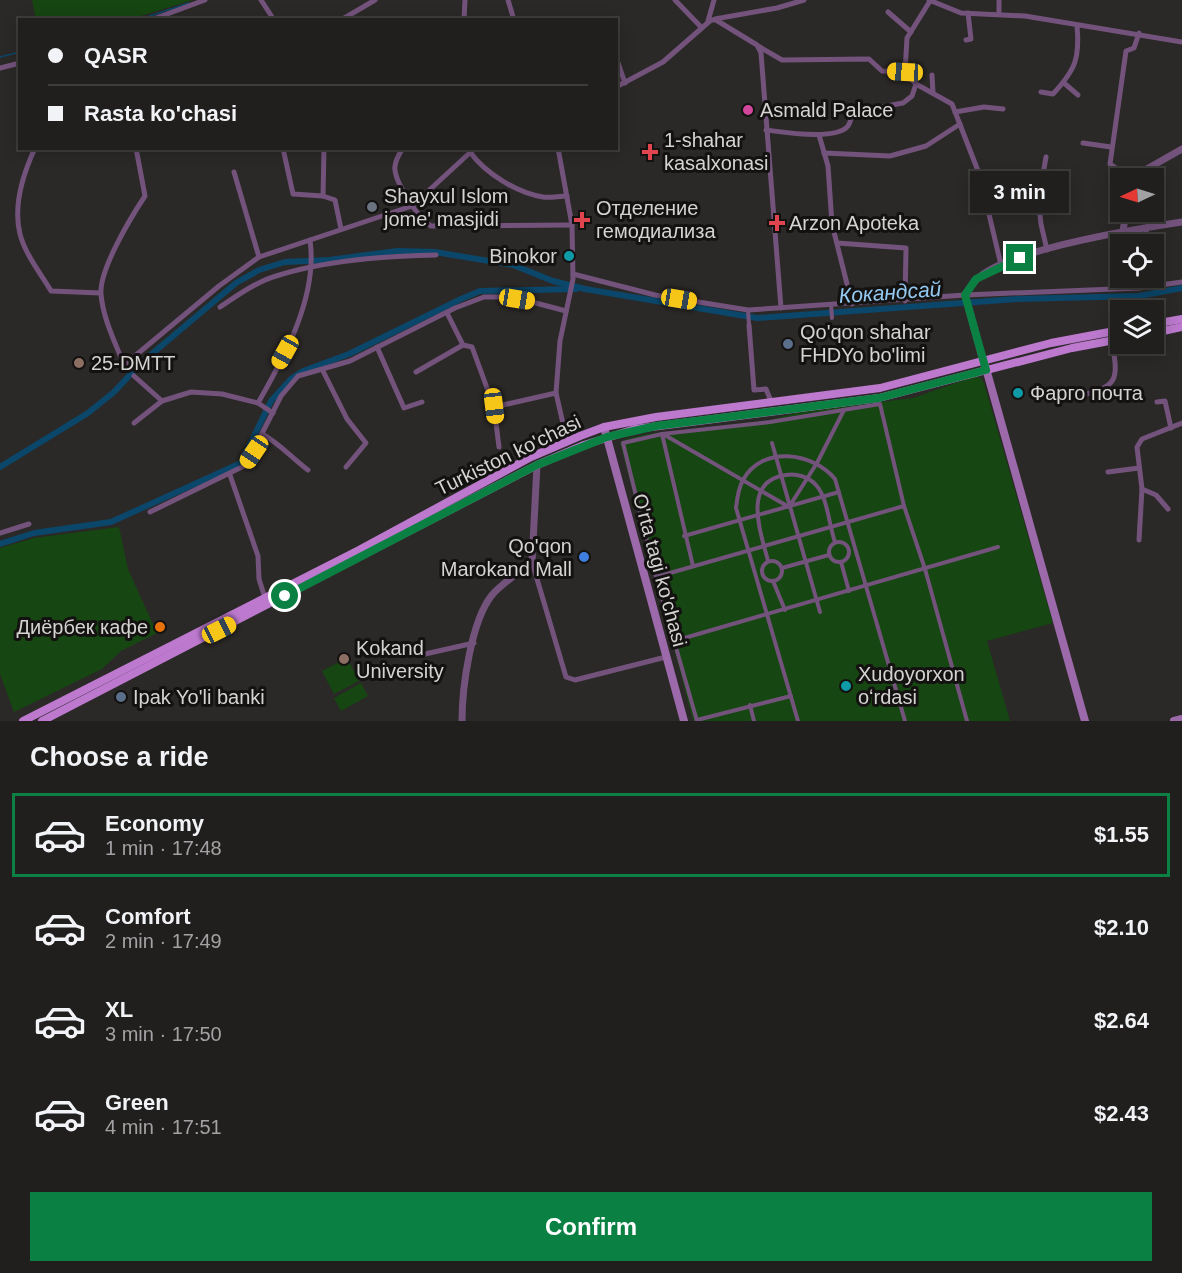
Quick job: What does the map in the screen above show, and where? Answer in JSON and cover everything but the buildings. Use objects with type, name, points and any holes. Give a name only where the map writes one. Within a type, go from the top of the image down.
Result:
[{"type":"main road","points":[[1164,322],[1182,319]]},
{"type":"main road","points":[[1164,331],[1182,327]]},
{"type":"main road","name":"Turkiston ko'chasi","points":[[42,721],[537,465],[607,437],[656,426],[879,398],[1050,342],[1110,332]]},
{"type":"main road","name":"Turkiston ko'chasi","points":[[23,721],[567,441],[604,427],[656,417],[880,388],[1110,341]]},
{"type":"main road","points":[[985,365],[1085,721]]},
{"type":"main road","name":"O'rta tagi ko'chasi","points":[[604,427],[684,721]]},
{"type":"main road","points":[[1174,721],[1182,719]]},
{"type":"street","points":[[156,18],[205,0]]},
{"type":"street","points":[[261,0],[273,18]]},
{"type":"street","points":[[344,18],[375,0]]},
{"type":"street","points":[[464,18],[465,0]]},
{"type":"street","points":[[508,0],[513,18]]},
{"type":"street","points":[[675,0],[701,27]]},
{"type":"street","points":[[711,20],[714,0]]},
{"type":"street","points":[[618,86],[663,62],[711,20],[777,8],[804,0]]},
{"type":"street","points":[[905,72],[907,38],[930,0],[961,14],[999,14],[1139,33],[1182,42]]},
{"type":"street","points":[[999,0],[999,14]]},
{"type":"street","points":[[888,12],[910,32]]},
{"type":"street","points":[[966,40],[971,39],[968,14]]},
{"type":"street","points":[[711,20],[782,60],[869,59],[882,71],[905,72],[916,84],[952,104],[983,188],[1001,266]]},
{"type":"street","points":[[1041,92],[1053,94],[1074,70],[1079,51],[1077,25]]},
{"type":"street","points":[[1116,168],[1110,164],[1111,147],[1126,51],[1134,48],[1139,33]]},
{"type":"street","points":[[757,45],[760,53],[782,308]]},
{"type":"street","points":[[618,63],[625,83]]},
{"type":"street","points":[[0,68],[18,64]]},
{"type":"street","points":[[932,75],[933,93]]},
{"type":"street","points":[[1064,83],[1078,95]]},
{"type":"street","points":[[766,130],[819,135],[842,130],[848,126],[853,112],[903,103],[912,96],[916,84]]},
{"type":"street","points":[[955,112],[984,107],[1004,109]]},
{"type":"street","points":[[824,153],[890,156],[926,146],[960,124]]},
{"type":"street","points":[[819,135],[828,166],[829,198],[837,243],[852,304]]},
{"type":"street","points":[[1083,143],[1111,147]]},
{"type":"street","points":[[1151,168],[1176,155],[1182,148]]},
{"type":"street","points":[[34,150],[26,168],[17,215],[20,236],[51,291],[100,292]]},
{"type":"street","points":[[136,150],[145,196],[123,231],[100,292],[108,323],[125,367],[219,286],[259,257],[412,206],[472,150],[487,170],[524,190],[542,197],[567,196]]},
{"type":"street","points":[[323,196],[324,150]]},
{"type":"street","points":[[402,150],[395,165],[395,174],[412,206],[427,224],[439,227],[572,225]]},
{"type":"street","points":[[558,150],[572,225],[571,298],[560,340],[556,393],[567,441]]},
{"type":"street","points":[[284,153],[293,194],[323,196],[335,200],[341,229]]},
{"type":"street","points":[[983,188],[1042,180],[1046,157]]},
{"type":"street","points":[[234,172],[259,257]]},
{"type":"street","points":[[1036,181],[1041,224],[1047,249]]},
{"type":"street","points":[[1123,231],[1124,222]]},
{"type":"street","points":[[985,365],[965,295],[976,279],[1001,266],[1047,249],[1123,231],[1182,222]]},
{"type":"street","points":[[1146,228],[1146,234]]},
{"type":"street","points":[[260,404],[293,331],[308,291],[312,267],[310,240]]},
{"type":"street","points":[[837,243],[906,248],[904,301]]},
{"type":"street","points":[[220,307],[249,288],[275,276],[312,267],[399,256],[436,255]]},
{"type":"street","points":[[573,276],[656,295],[748,310],[1110,288]]},
{"type":"street","points":[[1164,284],[1182,282]]},
{"type":"street","points":[[150,512],[230,475],[246,465],[272,412],[290,382],[298,376],[323,371],[484,297],[502,297],[566,311]]},
{"type":"street","points":[[831,304],[832,318]]},
{"type":"street","points":[[748,310],[754,390],[766,389],[771,401]]},
{"type":"street","points":[[447,313],[463,345]]},
{"type":"street","points":[[416,372],[463,345],[472,347],[494,406],[499,447]]},
{"type":"street","points":[[377,347],[404,408],[422,402]]},
{"type":"street","points":[[1079,396],[1111,386],[1116,379],[1116,354]]},
{"type":"street","points":[[323,371],[347,419],[366,443],[346,467]]},
{"type":"street","points":[[134,376],[162,400]]},
{"type":"street","points":[[134,423],[162,400],[191,392],[222,394],[260,404],[272,412]]},
{"type":"street","points":[[494,406],[556,393]]},
{"type":"street","points":[[1157,402],[1165,401],[1172,428]]},
{"type":"street","points":[[790,696],[697,721],[656,577],[623,447],[627,441],[662,434],[732,427],[880,404],[904,506],[925,569],[967,721]]},
{"type":"street","points":[[789,507],[817,463],[844,410]]},
{"type":"street","points":[[1139,540],[1142,489],[1137,447],[1142,439],[1182,423]]},
{"type":"street","points":[[262,434],[276,442],[281,449],[308,470]]},
{"type":"street","points":[[662,434],[789,507]]},
{"type":"street","points":[[662,434],[684,536],[693,566]]},
{"type":"street","points":[[772,443],[820,612]]},
{"type":"street","points":[[798,721],[738,522],[736,508],[742,481],[751,470],[763,461],[799,456],[826,467],[835,479],[905,721]]},
{"type":"street","points":[[537,465],[532,562],[566,677],[575,680],[666,657]]},
{"type":"street","points":[[1108,472],[1140,468]]},
{"type":"street","points":[[768,561],[757,516],[757,501],[768,482],[781,476],[790,474],[815,484],[822,497],[835,542]]},
{"type":"street","points":[[230,475],[258,556],[259,579],[265,598]]},
{"type":"street","points":[[1142,489],[1156,495],[1168,509]]},
{"type":"street","points":[[684,536],[839,492]]},
{"type":"street","points":[[656,577],[904,506]]},
{"type":"street","points":[[0,533],[29,524]]},
{"type":"street","points":[[835,542],[842,542],[848,549],[848,556],[841,562],[833,561],[829,555],[829,549],[835,542]]},
{"type":"street","points":[[674,641],[998,547]]},
{"type":"street","points":[[782,568],[829,555]]},
{"type":"street","points":[[768,561],[775,561],[782,568],[780,578],[773,581],[766,579],[762,574],[762,567],[768,561]]},
{"type":"street","points":[[462,721],[481,613],[493,594],[532,562]]},
{"type":"street","points":[[841,562],[849,591]]},
{"type":"street","points":[[773,581],[785,610]]},
{"type":"street","points":[[425,654],[474,643]]},
{"type":"street","points":[[750,705],[754,721]]},
{"type":"green space","points":[[32,0],[193,0],[134,18],[36,18]]},
{"type":"green space","points":[[976,376],[984,383],[1053,623],[987,641],[1010,721],[693,721],[620,443],[626,439],[647,434],[771,420],[795,413],[913,398]]},
{"type":"green space","points":[[119,527],[128,569],[157,633],[121,651],[102,669],[14,712],[0,674],[0,548],[34,538]]},
{"type":"green space","points":[[347,658],[359,681],[334,694],[322,671]]},
{"type":"green space","points":[[361,683],[368,696],[341,711],[334,698]]},
{"type":"waterway","points":[[144,18],[189,3]]},
{"type":"waterway","points":[[0,57],[18,52]]},
{"type":"waterway","name":"Кокандсай","points":[[0,467],[88,413],[114,392],[141,363],[236,283],[259,270],[285,262],[329,260],[397,251],[435,252],[513,265],[553,281],[585,289],[757,318],[1017,299],[1139,296],[1182,288]]},
{"type":"waterway","points":[[0,544],[34,533],[111,522],[241,463],[271,401],[291,379],[303,371],[349,354],[461,299],[480,291],[576,289]]},
{"type":"place","name":"Asmald Palace","points":[[748,110]]},
{"type":"place","name":"1-shahar kasalxonasi","points":[[650,152]]},
{"type":"place","name":"Shayxul Islom jome' masjidi","points":[[372,207]]},
{"type":"place","name":"Отделение гемодиализа","points":[[582,220]]},
{"type":"place","name":"Arzon Apoteka","points":[[777,223]]},
{"type":"place","name":"Binokor","points":[[569,256]]},
{"type":"place","name":"Qo'qon shahar FHDYo bo'limi","points":[[788,344]]},
{"type":"place","name":"25-DMTT","points":[[79,363]]},
{"type":"place","name":"Фарго почта","points":[[1018,393]]},
{"type":"place","name":"Qo'qon Marokand Mall","points":[[584,557]]},
{"type":"place","name":"Диёрбек кафе","points":[[160,627]]},
{"type":"place","name":"Kokand University","points":[[344,659]]},
{"type":"place","name":"Xudoyorxon oʻrdasi","points":[[846,686]]},
{"type":"place","name":"Ipak Yo'li banki","points":[[121,697]]},
{"type":"route","points":[[285,596],[537,465],[607,437],[635,429],[879,398],[986,370],[965,295],[976,279],[1020,258]]}]
